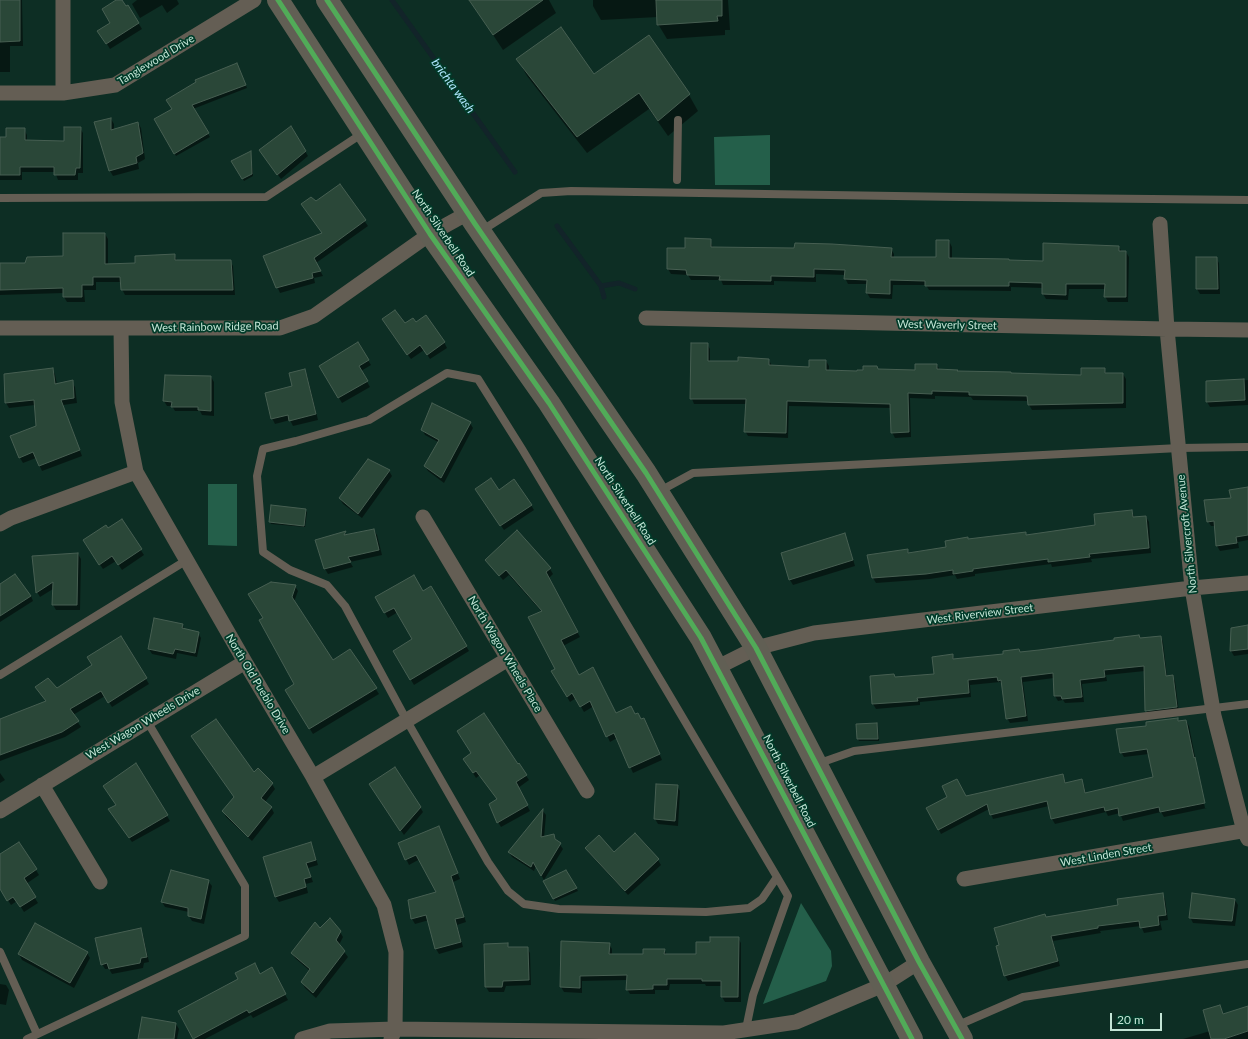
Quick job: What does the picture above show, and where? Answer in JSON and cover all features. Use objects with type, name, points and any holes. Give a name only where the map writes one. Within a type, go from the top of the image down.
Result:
[{"type":"main road","name":"North Silverbell Road","points":[[278,0],[430,234],[549,403],[701,638],[718,667],[912,1039]]},
{"type":"main road","points":[[327,0],[468,213],[658,492],[756,648],[919,962],[958,1033]]},
{"type":"street","points":[[63,0],[63,93]]},
{"type":"street","name":"Tanglewood Drive","points":[[0,93],[63,93],[115,85],[254,0]]},
{"type":"street","name":"West Rainbow Ridge Road","points":[[0,328],[280,328],[314,316],[430,234],[468,213]]},
{"type":"street","name":"North Silvercroft Avenue","points":[[1160,224],[1167,329],[1192,588],[1213,708],[1247,833]]},
{"type":"street","name":"West Waverly Street","points":[[646,318],[1248,330]]},
{"type":"street","name":"North Old Pueblo Drive","points":[[121,328],[122,402],[136,472],[244,662],[314,778],[384,905],[396,952],[393,1034]]},
{"type":"street","points":[[0,523],[136,472]]},
{"type":"street","name":"North Wagon Wheels Place","points":[[423,517],[587,791]]},
{"type":"street","name":"West Riverview Street","points":[[718,667],[756,648],[814,633],[1192,588],[1248,583]]},
{"type":"street","points":[[314,778],[508,659]]},
{"type":"street","name":"West Wagon Wheels Drive","points":[[0,811],[244,662]]},
{"type":"street","points":[[42,785],[100,882]]},
{"type":"street","name":"West Linden Street","points":[[964,879],[1247,833]]},
{"type":"street","points":[[302,1039],[330,1030],[393,1034],[724,1033],[796,1022],[883,985],[919,962]]},
{"type":"lane","points":[[677,180],[678,120]]},
{"type":"lane","points":[[0,198],[266,197],[364,132]]},
{"type":"lane","points":[[481,231],[541,193],[571,191],[1248,200]]},
{"type":"lane","points":[[746,1029],[753,995],[788,896],[777,877],[522,449],[478,379],[447,373],[369,420],[262,449],[257,476],[263,552],[290,570],[327,585],[345,606],[407,721],[488,862],[508,891],[524,904],[559,909],[706,912],[749,908],[762,899],[777,877]]},
{"type":"lane","points":[[658,492],[694,473],[1178,448],[1248,447]]},
{"type":"lane","points":[[0,675],[187,560]]},
{"type":"lane","points":[[816,764],[854,751],[1248,704]]},
{"type":"lane","points":[[27,1039],[244,936],[245,886],[147,721]]},
{"type":"lane","points":[[0,952],[37,1034]]},
{"type":"lane","points":[[958,1033],[1022,997],[1248,964]]},
{"type":"green space","points":[[770,135],[770,185],[715,185],[714,137]]},
{"type":"green space","points":[[208,484],[237,484],[237,546],[208,545]]},
{"type":"green space","points":[[801,903],[831,951],[832,966],[826,981],[763,1004]]},
{"type":"building","points":[[0,0],[20,0],[20,41],[0,42]]},
{"type":"building","points":[[116,0],[122,0],[126,6],[128,5],[139,23],[106,44],[97,31],[110,23],[102,9]]},
{"type":"building","points":[[469,0],[543,0],[493,35]]},
{"type":"building","points":[[656,0],[722,0],[722,16],[717,16],[718,21],[657,25]]},
{"type":"building","points":[[561,27],[594,74],[649,35],[690,94],[658,121],[639,93],[577,137],[516,59]]},
{"type":"building","points":[[237,63],[246,85],[192,105],[209,133],[174,154],[154,119],[172,109],[166,100],[196,82],[195,80]]},
{"type":"building","points":[[111,118],[111,130],[138,122],[143,153],[136,157],[137,163],[109,171],[94,122]]},
{"type":"building","points":[[291,126],[306,151],[277,175],[259,150]]},
{"type":"building","points":[[64,127],[81,127],[80,168],[76,168],[75,175],[54,175],[54,167],[20,167],[20,175],[0,175],[0,137],[6,137],[6,128],[25,128],[25,140],[64,141]]},
{"type":"building","points":[[251,151],[252,174],[242,179],[231,161]]},
{"type":"building","points":[[340,184],[366,220],[314,258],[321,271],[312,273],[313,278],[276,288],[263,256],[322,233],[301,204],[311,197],[316,201]]},
{"type":"building","points":[[63,233],[105,233],[105,264],[135,263],[135,256],[175,254],[175,260],[231,260],[233,290],[121,290],[120,277],[93,277],[93,285],[82,285],[82,297],[63,297],[63,288],[0,290],[0,263],[25,263],[27,257],[63,256]]},
{"type":"building","points":[[685,238],[711,239],[711,247],[794,248],[795,243],[892,248],[891,257],[936,257],[936,240],[949,240],[949,258],[1043,261],[1043,243],[1119,246],[1119,251],[1126,251],[1126,297],[1104,297],[1105,284],[1066,284],[1066,295],[1042,294],[1042,283],[1009,282],[1009,286],[925,286],[925,281],[890,280],[890,294],[866,293],[867,280],[844,279],[845,270],[814,269],[814,277],[771,276],[771,281],[719,280],[720,276],[687,275],[686,270],[667,269],[667,248],[685,248]]},
{"type":"building","points":[[1196,257],[1217,257],[1218,289],[1196,289]]},
{"type":"building","points":[[395,310],[405,323],[413,318],[416,322],[426,315],[445,342],[427,355],[420,345],[407,355],[382,319]]},
{"type":"building","points":[[358,342],[369,360],[359,366],[368,381],[338,398],[319,366]]},
{"type":"building","points":[[691,343],[708,343],[708,361],[738,361],[738,357],[769,359],[769,365],[809,367],[809,360],[826,360],[826,370],[857,371],[863,370],[863,366],[877,366],[878,369],[915,370],[915,364],[937,364],[937,369],[958,370],[957,371],[1081,375],[1081,368],[1105,368],[1105,373],[1123,373],[1123,403],[1028,405],[1027,396],[969,395],[969,392],[932,391],[932,394],[908,393],[909,432],[891,433],[890,404],[787,401],[786,433],[744,432],[746,399],[690,399]]},
{"type":"building","points":[[53,368],[55,384],[73,380],[74,398],[61,400],[80,450],[39,466],[33,452],[19,458],[10,436],[36,426],[34,400],[5,403],[4,374]]},
{"type":"building","points":[[305,369],[316,414],[289,421],[288,415],[271,419],[265,393],[292,386],[289,373]]},
{"type":"building","points":[[165,375],[211,376],[211,411],[198,410],[198,407],[171,407],[172,402],[163,401]]},
{"type":"building","points":[[1244,379],[1245,400],[1206,402],[1206,381]]},
{"type":"building","points":[[432,403],[471,422],[441,478],[424,466],[439,440],[421,430]]},
{"type":"building","points":[[368,459],[390,470],[358,514],[339,498]]},
{"type":"building","points":[[491,478],[499,490],[514,479],[532,505],[500,526],[475,489]]},
{"type":"building","points":[[1248,487],[1248,535],[1236,537],[1237,543],[1216,546],[1214,521],[1207,522],[1204,500],[1231,498],[1229,490]]},
{"type":"building","points":[[271,505],[306,509],[304,526],[269,522]]},
{"type":"building","points":[[1132,510],[1133,517],[1146,516],[1149,548],[1089,554],[1090,557],[1048,562],[1048,559],[973,569],[973,571],[953,574],[953,570],[926,574],[872,578],[867,555],[908,549],[908,553],[946,547],[945,541],[968,537],[968,539],[1026,532],[1026,535],[1095,525],[1094,514]]},
{"type":"building","points":[[122,519],[142,549],[118,565],[112,556],[99,565],[83,540],[106,525],[108,528]]},
{"type":"building","points":[[374,529],[379,550],[348,557],[351,562],[324,569],[315,540],[346,531],[344,535]]},
{"type":"building","points":[[517,530],[551,568],[546,572],[578,632],[561,640],[579,675],[593,667],[616,713],[631,706],[635,714],[638,713],[641,719],[644,718],[660,754],[629,768],[614,733],[606,737],[590,701],[580,707],[572,693],[567,697],[551,671],[555,669],[528,617],[542,611],[506,570],[499,576],[485,560]]},
{"type":"building","points":[[845,533],[853,560],[789,580],[781,553]]},
{"type":"building","points":[[78,553],[77,605],[52,605],[53,582],[36,593],[32,556]]},
{"type":"building","points":[[15,574],[31,596],[0,616],[0,584]]},
{"type":"building","points":[[414,575],[423,591],[431,586],[467,646],[410,680],[393,651],[412,639],[394,608],[384,613],[375,597]]},
{"type":"building","points":[[271,582],[296,585],[292,597],[333,660],[350,649],[377,688],[309,729],[285,690],[294,684],[259,620],[263,618],[248,594]]},
{"type":"building","points":[[154,618],[183,624],[182,628],[199,632],[195,653],[175,649],[173,654],[148,649]]},
{"type":"building","points":[[1248,625],[1248,649],[1230,651],[1231,628]]},
{"type":"building","points":[[1139,635],[1140,638],[1161,636],[1166,676],[1173,675],[1177,707],[1145,711],[1144,666],[1104,670],[1105,677],[1080,680],[1082,697],[1062,699],[1061,696],[1054,696],[1053,673],[1021,677],[1026,716],[1006,719],[1001,680],[998,681],[997,677],[968,680],[969,693],[917,698],[918,701],[872,704],[870,676],[894,674],[895,677],[934,674],[932,657],[953,654],[953,659],[1003,654],[1003,651],[1019,649],[1020,652],[1039,650],[1114,640],[1114,638]]},
{"type":"building","points":[[121,636],[147,678],[108,703],[101,691],[70,709],[79,721],[62,732],[0,755],[0,719],[46,701],[35,687],[48,678],[57,688],[92,665],[87,657]]},
{"type":"building","points":[[484,713],[527,775],[516,782],[528,805],[497,823],[489,804],[497,799],[476,771],[473,773],[463,759],[471,753],[457,731]]},
{"type":"building","points":[[1178,718],[1178,721],[1186,720],[1205,803],[1160,812],[1159,807],[1119,816],[1118,808],[1105,811],[1104,807],[1051,819],[1047,801],[990,815],[987,804],[938,830],[926,808],[947,797],[942,786],[957,779],[966,796],[1063,774],[1065,783],[1082,779],[1085,793],[1153,777],[1147,749],[1120,753],[1116,729],[1146,726],[1146,722]]},
{"type":"building","points":[[216,719],[254,772],[258,768],[273,783],[261,798],[272,807],[248,837],[222,811],[234,797],[191,736]]},
{"type":"building","points":[[877,723],[878,739],[857,739],[856,724]]},
{"type":"building","points":[[136,763],[168,815],[129,838],[108,809],[116,805],[103,786]]},
{"type":"building","points":[[395,767],[421,807],[400,831],[369,784]]},
{"type":"building","points":[[656,784],[678,785],[675,821],[654,819]]},
{"type":"building","points":[[543,809],[541,837],[554,834],[555,839],[561,843],[541,876],[533,862],[531,867],[508,852]]},
{"type":"building","points":[[439,826],[458,873],[451,876],[464,917],[455,919],[461,942],[435,949],[426,915],[411,919],[408,900],[436,892],[416,855],[405,860],[398,843]]},
{"type":"building","points":[[635,833],[659,859],[625,891],[585,848],[599,835],[614,852]]},
{"type":"building","points":[[19,842],[37,869],[24,878],[36,897],[20,907],[13,897],[7,901],[0,889],[0,854]]},
{"type":"building","points":[[311,842],[316,860],[306,863],[311,877],[304,879],[306,887],[275,897],[263,857]]},
{"type":"building","points":[[171,870],[209,880],[201,919],[188,916],[188,908],[161,902]]},
{"type":"building","points":[[566,870],[577,888],[553,899],[543,881]]},
{"type":"building","points":[[1163,893],[1166,915],[1158,916],[1159,925],[1140,928],[1139,921],[1098,926],[1098,928],[1051,936],[1058,961],[1004,976],[996,946],[999,945],[994,928],[1045,914],[1046,917],[1118,905],[1117,899]]},
{"type":"building","points":[[1192,893],[1235,899],[1232,921],[1189,918]]},
{"type":"building","points":[[330,918],[341,931],[336,940],[345,951],[313,993],[301,982],[310,969],[291,953],[315,922],[320,928]]},
{"type":"building","points":[[35,923],[88,952],[70,983],[18,954]]},
{"type":"building","points":[[141,928],[147,957],[141,958],[140,963],[109,969],[107,963],[101,965],[95,938]]},
{"type":"building","points":[[710,937],[739,937],[738,997],[721,997],[721,981],[702,981],[702,979],[667,979],[667,985],[653,985],[653,989],[626,990],[627,975],[580,976],[580,988],[560,987],[561,941],[610,943],[609,954],[643,954],[643,949],[665,949],[664,954],[696,954],[696,942],[710,942]]},
{"type":"building","points":[[508,943],[508,947],[528,947],[529,980],[503,981],[502,987],[485,987],[484,944]]},
{"type":"building","points":[[255,963],[260,974],[272,967],[286,994],[249,1013],[247,1010],[193,1039],[178,1011],[238,979],[235,973]]},
{"type":"building","points":[[1220,1005],[1223,1014],[1248,1006],[1248,1031],[1224,1039],[1211,1039],[1203,1010]]},
{"type":"building","points":[[142,1017],[176,1023],[174,1039],[138,1039]]},
{"type":"waterway","name":"brichta wash","points":[[392,0],[515,172]]},
{"type":"waterway","name":"brichta wash","points":[[557,226],[601,286],[604,297]]},
{"type":"waterway","points":[[601,286],[619,283],[635,289]]},
{"type":"cycle path","points":[[278,0],[430,234],[549,403],[701,638],[912,1039]]},
{"type":"cycle path","points":[[327,0],[475,224],[646,473],[756,648],[919,962],[962,1039]]}]
